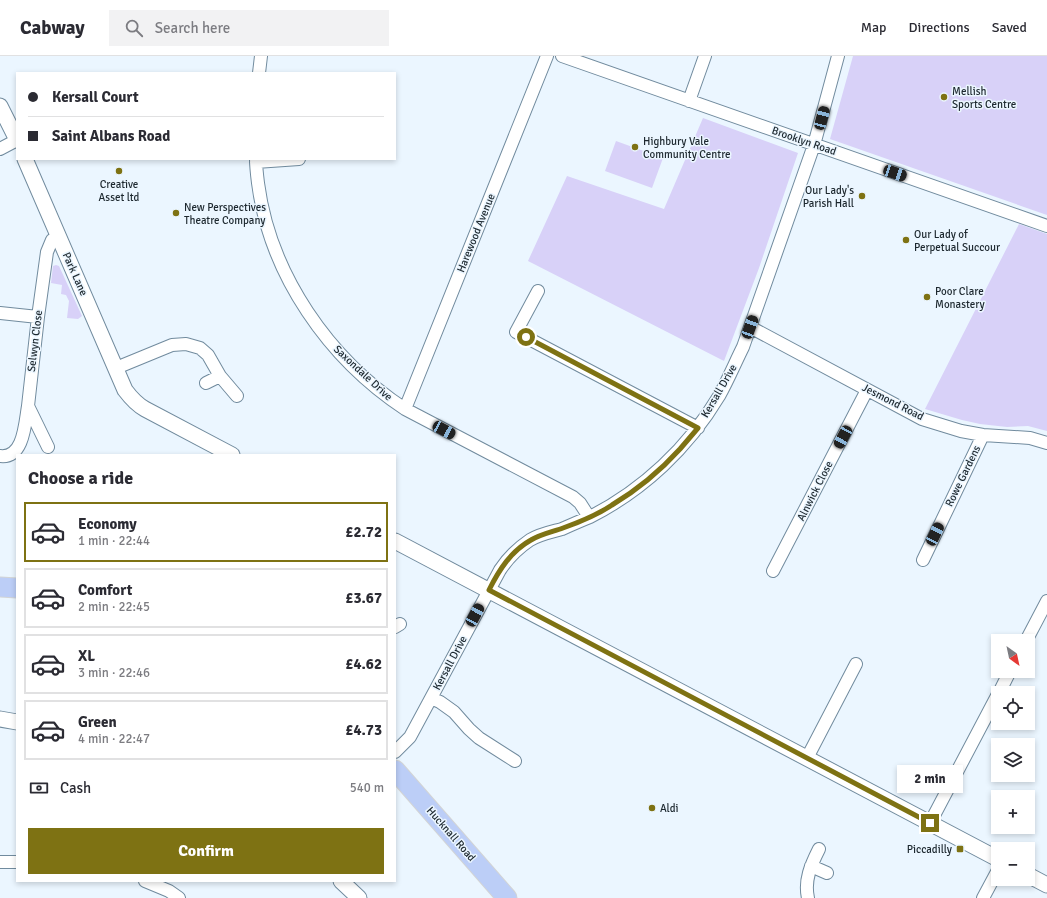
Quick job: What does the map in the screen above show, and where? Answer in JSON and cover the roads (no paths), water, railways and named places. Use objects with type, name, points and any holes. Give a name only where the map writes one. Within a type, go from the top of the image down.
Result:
[{"type":"main road","points":[[0,587],[16,588]]},
{"type":"main road","name":"Hucknall Road","points":[[396,771],[507,898]]},
{"type":"street","points":[[258,72],[261,56]]},
{"type":"street","name":"Harewood Avenue","points":[[405,409],[547,56]]},
{"type":"street","name":"Brooklyn Road","points":[[562,56],[1047,226]]},
{"type":"street","points":[[689,101],[705,56]]},
{"type":"street","name":"Kersall Drive","points":[[396,751],[410,737],[489,590],[507,560],[518,549],[531,540],[589,517],[612,505],[636,489],[680,449],[698,428],[719,396],[743,347],[814,145],[838,56]]},
{"type":"street","points":[[0,106],[16,138]]},
{"type":"street","points":[[0,149],[16,141]]},
{"type":"street","name":"Park Lane","points":[[25,160],[125,390],[132,400],[139,406],[230,454]]},
{"type":"street","name":"Saxondale Drive","points":[[256,160],[260,198],[270,234],[285,271],[317,326],[335,349],[389,399],[405,409],[572,497],[580,503],[589,517]]},
{"type":"street","name":"Selwyn Close","points":[[0,456],[3,457],[11,454],[22,442],[28,406],[47,252],[52,240],[59,237]]},
{"type":"street","points":[[538,291],[516,332],[698,428]]},
{"type":"street","points":[[0,313],[38,317]]},
{"type":"street","name":"Jesmond Road","points":[[750,327],[922,419],[961,431],[983,435],[1030,438],[1047,443]]},
{"type":"street","points":[[116,368],[172,345],[186,344],[200,348],[208,355],[220,376],[237,396]]},
{"type":"street","points":[[206,383],[220,376]]},
{"type":"street","name":"Alnwick Close","points":[[773,571],[867,390]]},
{"type":"street","points":[[28,406],[48,447]]},
{"type":"street","name":"Rowe Gardens","points":[[923,560],[983,435]]},
{"type":"street","points":[[396,542],[991,855]]},
{"type":"street","points":[[1030,634],[1047,601]]},
{"type":"street","points":[[807,758],[856,664]]},
{"type":"street","points":[[431,698],[454,712],[478,738],[515,761]]},
{"type":"street","points":[[930,823],[991,707]]},
{"type":"street","points":[[0,719],[16,722]]},
{"type":"street","points":[[808,898],[807,878],[819,849]]},
{"type":"street","points":[[0,862],[16,862]]},
{"type":"street","points":[[811,866],[827,873]]},
{"type":"street","points":[[1035,879],[1047,885]]},
{"type":"street","points":[[147,882],[169,891],[179,898]]},
{"type":"street","points":[[342,882],[359,898]]},
{"type":"street","points":[[983,898],[991,883]]},
{"type":"place","name":"Mellish Sports Centre","points":[[944,97]]},
{"type":"place","name":"Highbury Vale Community Centre","points":[[635,147]]},
{"type":"place","name":"Creative Asset ltd","points":[[119,171]]},
{"type":"place","name":"Our Lady's Parish Hall","points":[[862,196]]},
{"type":"place","name":"New Perspectives Theatre Company","points":[[176,213]]},
{"type":"place","name":"Our Lady of Perpetual Succour","points":[[906,240]]},
{"type":"place","name":"Poor Clare Monastery","points":[[927,297]]},
{"type":"place","name":"Aldi","points":[[652,808]]},
{"type":"place","name":"Piccadilly","points":[[960,849]]}]
